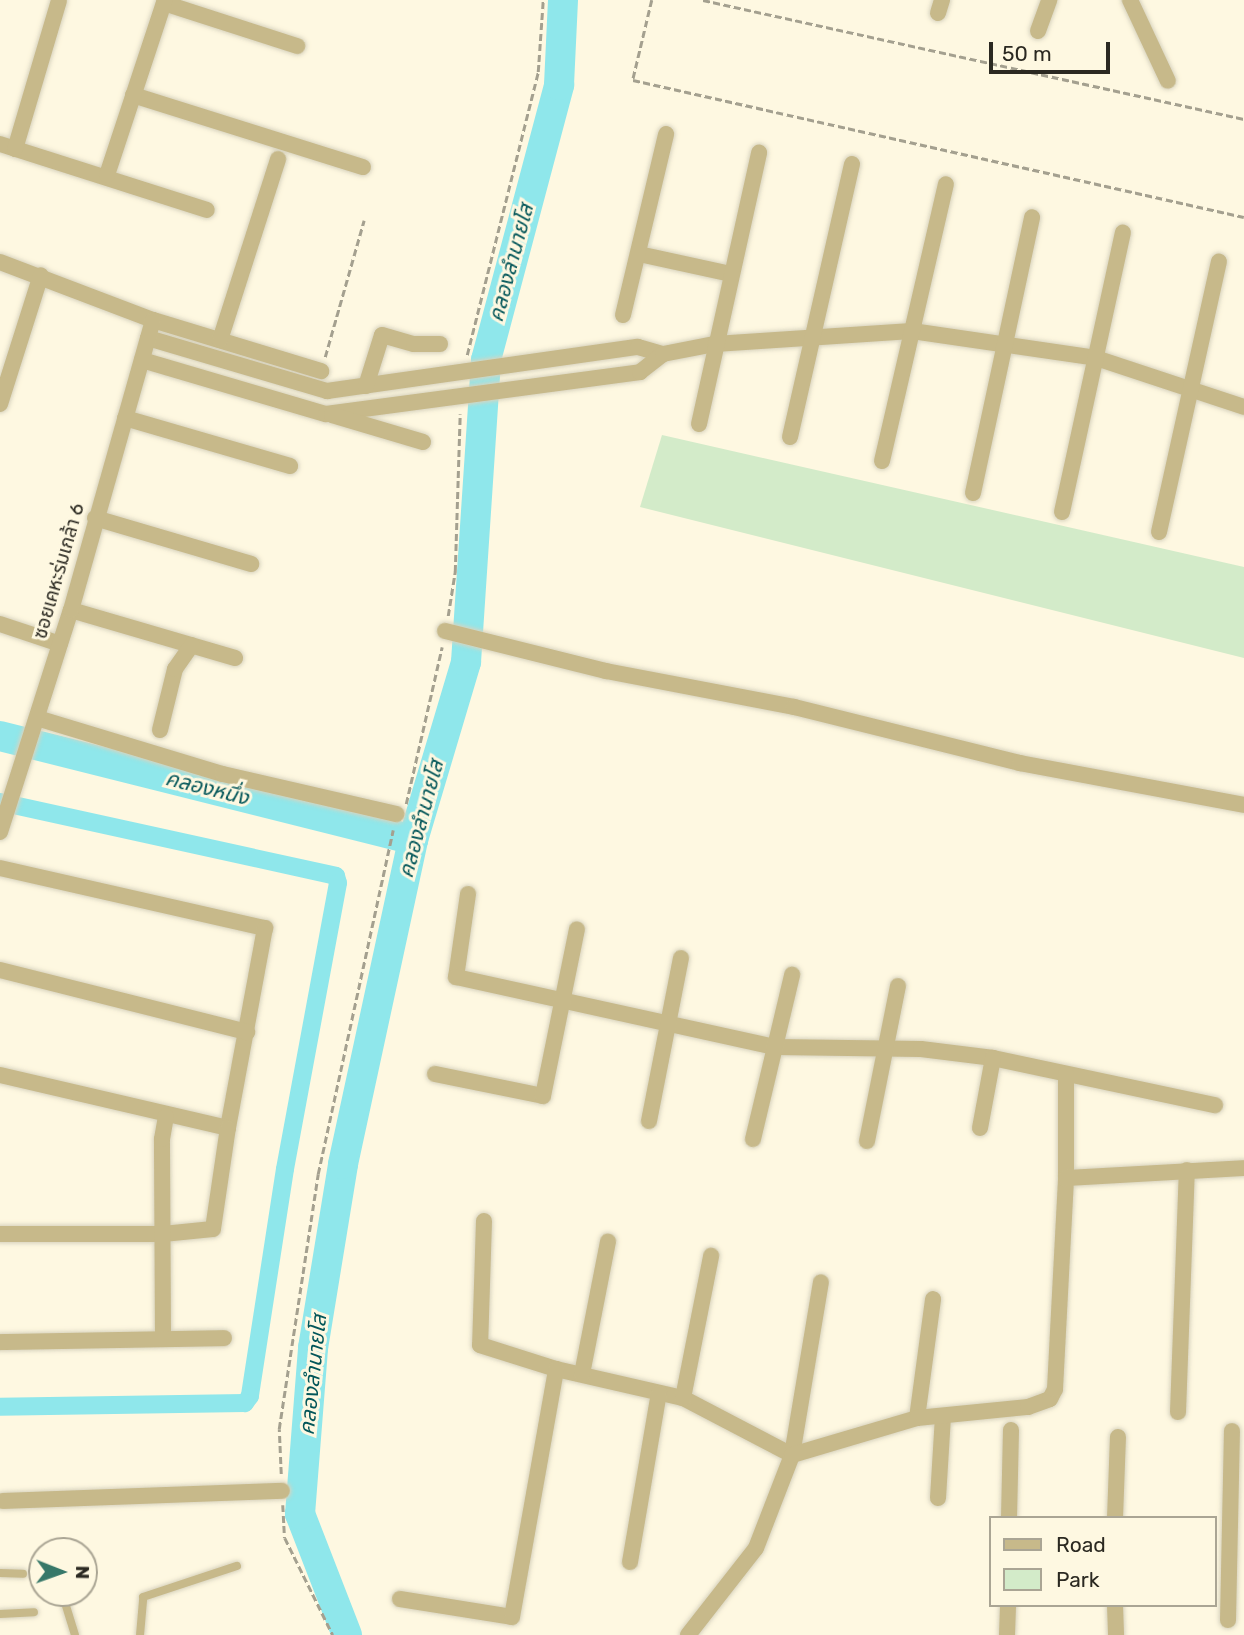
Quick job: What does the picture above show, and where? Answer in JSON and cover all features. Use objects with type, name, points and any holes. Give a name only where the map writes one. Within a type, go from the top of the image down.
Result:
[{"type":"street","points":[[59,0],[7,147],[107,175],[207,210]]},
{"type":"street","points":[[1038,31],[1049,0]]},
{"type":"street","points":[[1130,0],[1168,81]]},
{"type":"street","points":[[107,175],[165,2],[297,46]]},
{"type":"street","points":[[133,94],[363,167]]},
{"type":"street","points":[[623,315],[666,134]]},
{"type":"street","points":[[699,424],[759,153]]},
{"type":"street","points":[[220,340],[278,159]]},
{"type":"street","points":[[790,437],[852,164]]},
{"type":"street","points":[[882,461],[946,184]]},
{"type":"street","points":[[973,493],[1032,216]]},
{"type":"street","points":[[1062,512],[1122,233]]},
{"type":"street","points":[[639,254],[731,274]]},
{"type":"street","points":[[0,262],[41,275],[153,320],[321,371]]},
{"type":"street","points":[[1159,531],[1219,262]]},
{"type":"street","points":[[0,404],[41,275]]},
{"type":"street","name":"ซอยเคหะร่มเกล้า 6","points":[[0,832],[71,610],[153,320]]},
{"type":"street","points":[[148,338],[327,391],[638,347],[663,354],[715,344],[912,331],[1096,358],[1191,386],[1244,407]]},
{"type":"street","points":[[366,386],[382,335],[414,344],[440,344]]},
{"type":"street","points":[[326,414],[640,372],[663,354]]},
{"type":"street","points":[[142,360],[423,442]]},
{"type":"street","points":[[346,389],[351,410]]},
{"type":"street","points":[[125,418],[290,466]]},
{"type":"street","points":[[95,519],[251,564]]},
{"type":"street","points":[[71,610],[235,658]]},
{"type":"street","points":[[0,624],[60,644]]},
{"type":"street","points":[[445,631],[491,639],[606,671],[794,707],[1020,763],[1244,805]]},
{"type":"street","points":[[160,730],[175,669],[192,645]]},
{"type":"street","points":[[35,723],[223,774],[396,814]]},
{"type":"street","points":[[0,868],[265,928],[228,1128],[215,1227],[163,1234],[0,1234]]},
{"type":"street","points":[[468,894],[456,977],[775,1047],[921,1049],[993,1058],[1215,1105]]},
{"type":"street","points":[[435,1074],[543,1096],[577,929]]},
{"type":"street","points":[[649,1121],[681,958]]},
{"type":"street","points":[[0,971],[247,1032]]},
{"type":"street","points":[[753,1139],[792,975]]},
{"type":"street","points":[[867,1141],[898,986]]},
{"type":"street","points":[[980,1128],[993,1058]]},
{"type":"street","points":[[484,1221],[480,1345],[556,1369],[683,1398],[792,1455],[917,1418],[1041,1405],[1055,1389],[1066,1178],[1066,1073]]},
{"type":"street","points":[[0,1075],[166,1116],[228,1128]]},
{"type":"street","points":[[163,1339],[166,1116]]},
{"type":"street","points":[[1066,1178],[1244,1168]]},
{"type":"street","points":[[1178,1412],[1187,1170]]},
{"type":"street","points":[[582,1374],[608,1242]]},
{"type":"street","points":[[683,1398],[710,1256]]},
{"type":"street","points":[[688,1635],[756,1548],[792,1455],[821,1282]]},
{"type":"street","points":[[917,1418],[933,1299]]},
{"type":"street","points":[[0,1342],[224,1338]]},
{"type":"street","points":[[400,1599],[512,1617],[556,1369]]},
{"type":"street","points":[[629,1562],[659,1392]]},
{"type":"street","points":[[938,1498],[943,1416]]},
{"type":"street","points":[[1009,1516],[1011,1430]]},
{"type":"street","points":[[1228,1620],[1221,1528],[1232,1431]]},
{"type":"street","points":[[1115,1516],[1118,1437]]},
{"type":"street","points":[[3,1501],[282,1491]]},
{"type":"street","points":[[1007,1635],[1008,1607]]},
{"type":"street","points":[[1115,1607],[1116,1635]]},
{"type":"lane","points":[[140,1635],[143,1597],[237,1566]]},
{"type":"lane","points":[[0,1573],[23,1574]]},
{"type":"lane","points":[[66,1607],[75,1635]]},
{"type":"lane","points":[[0,1614],[34,1612]]},
{"type":"path","points":[[652,0],[633,80],[1244,217]]},
{"type":"path","points":[[703,0],[1244,119]]},
{"type":"path","points":[[321,371],[363,220]]},
{"type":"green space","points":[[662,435],[1244,567],[1244,658],[640,507]]},
{"type":"waterway","name":"คลองลำนายโส","points":[[347,1635],[300,1514],[313,1348],[343,1164],[413,840],[466,662],[486,360],[559,85],[563,0]]},
{"type":"waterway","name":"คลองหนึ่ง","points":[[0,736],[413,840]]},
{"type":"waterway","points":[[0,802],[336,876],[338,883],[285,1169],[250,1396],[245,1403],[0,1407]]}]
